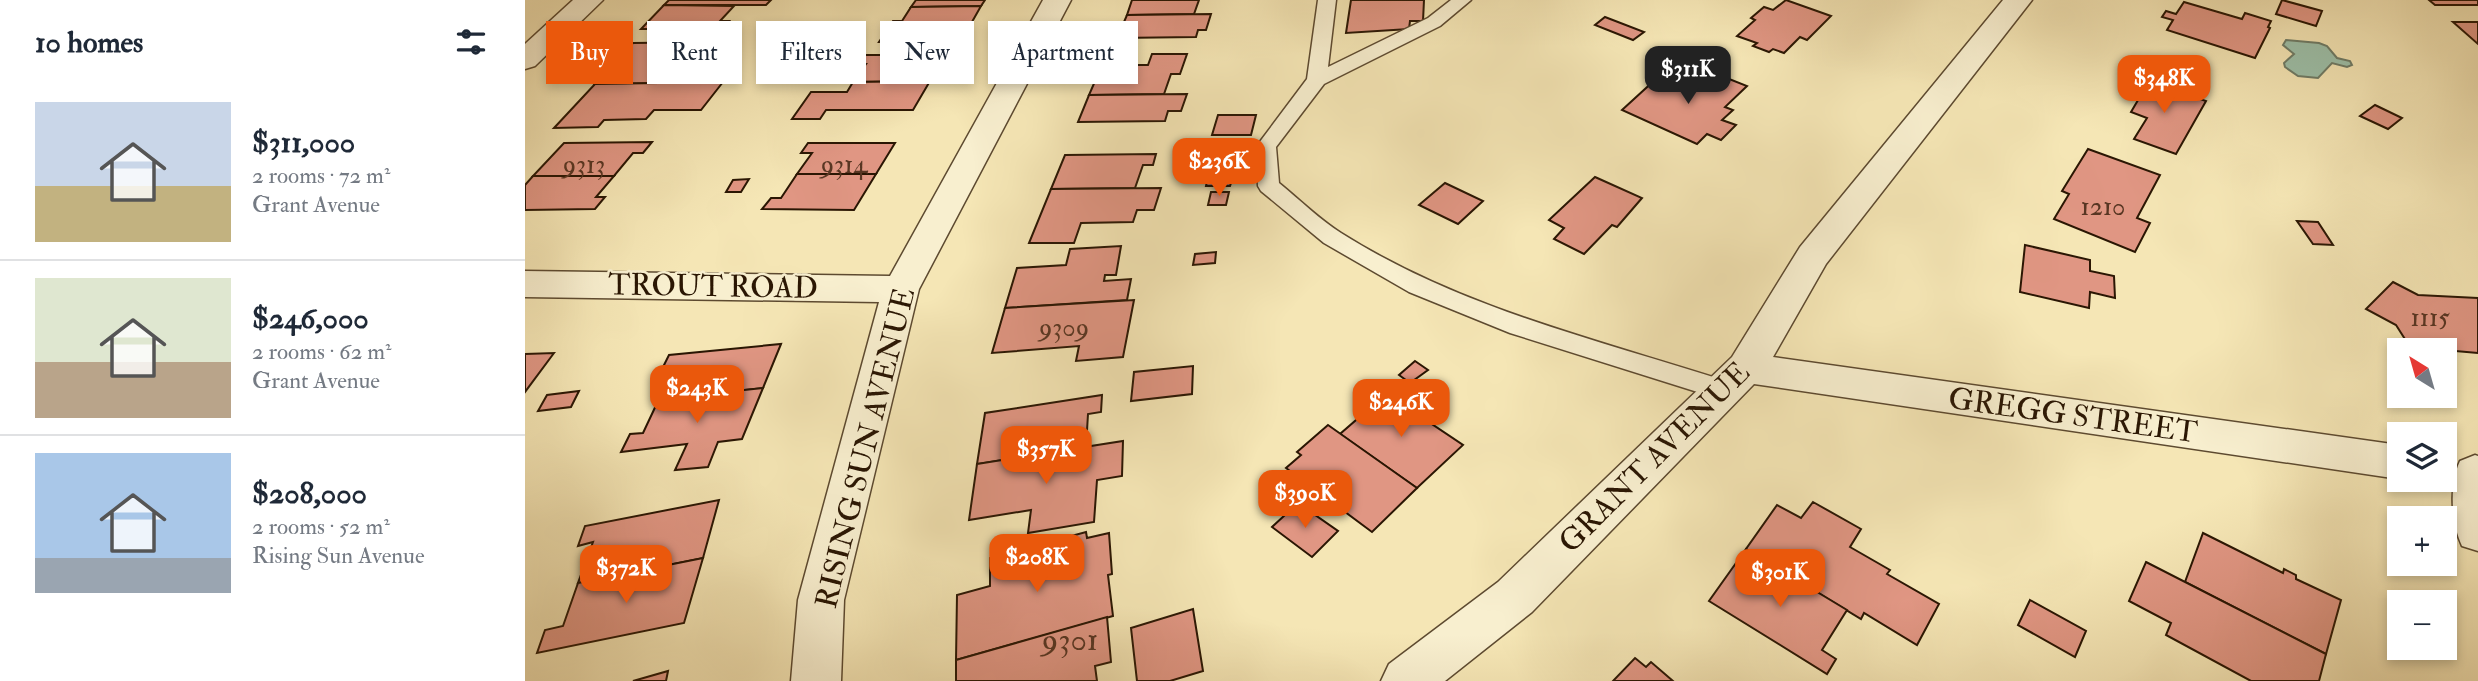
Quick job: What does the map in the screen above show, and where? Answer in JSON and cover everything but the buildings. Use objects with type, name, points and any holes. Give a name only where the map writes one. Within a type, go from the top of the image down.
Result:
[{"type":"street","points":[[525,60],[589,0]]},
{"type":"street","name":"RISING SUN AVENUE","points":[[816,681],[821,600],[901,289],[1058,0]]},
{"type":"street","name":"GRANT AVENUE","points":[[1406,681],[1515,597],[1735,379],[1812,256],[2018,0]]},
{"type":"street","name":"TROUT ROAD","points":[[525,284],[901,289]]},
{"type":"street","name":"GREGG STREET","points":[[1735,379],[2387,460]]},
{"type":"street","points":[[2466,472],[2478,532]]},
{"type":"lane","points":[[1317,80],[1327,0]]},
{"type":"lane","points":[[1462,0],[1434,22],[1317,80],[1266,147],[1269,186],[1332,238],[1417,286],[1519,327],[1735,379]]},
{"type":"shaded area","points":[[2286,40],[2327,46],[2337,58],[2350,61],[2352,65],[2347,67],[2332,63],[2318,78],[2298,76],[2285,67],[2284,63],[2294,54],[2283,45]]}]
